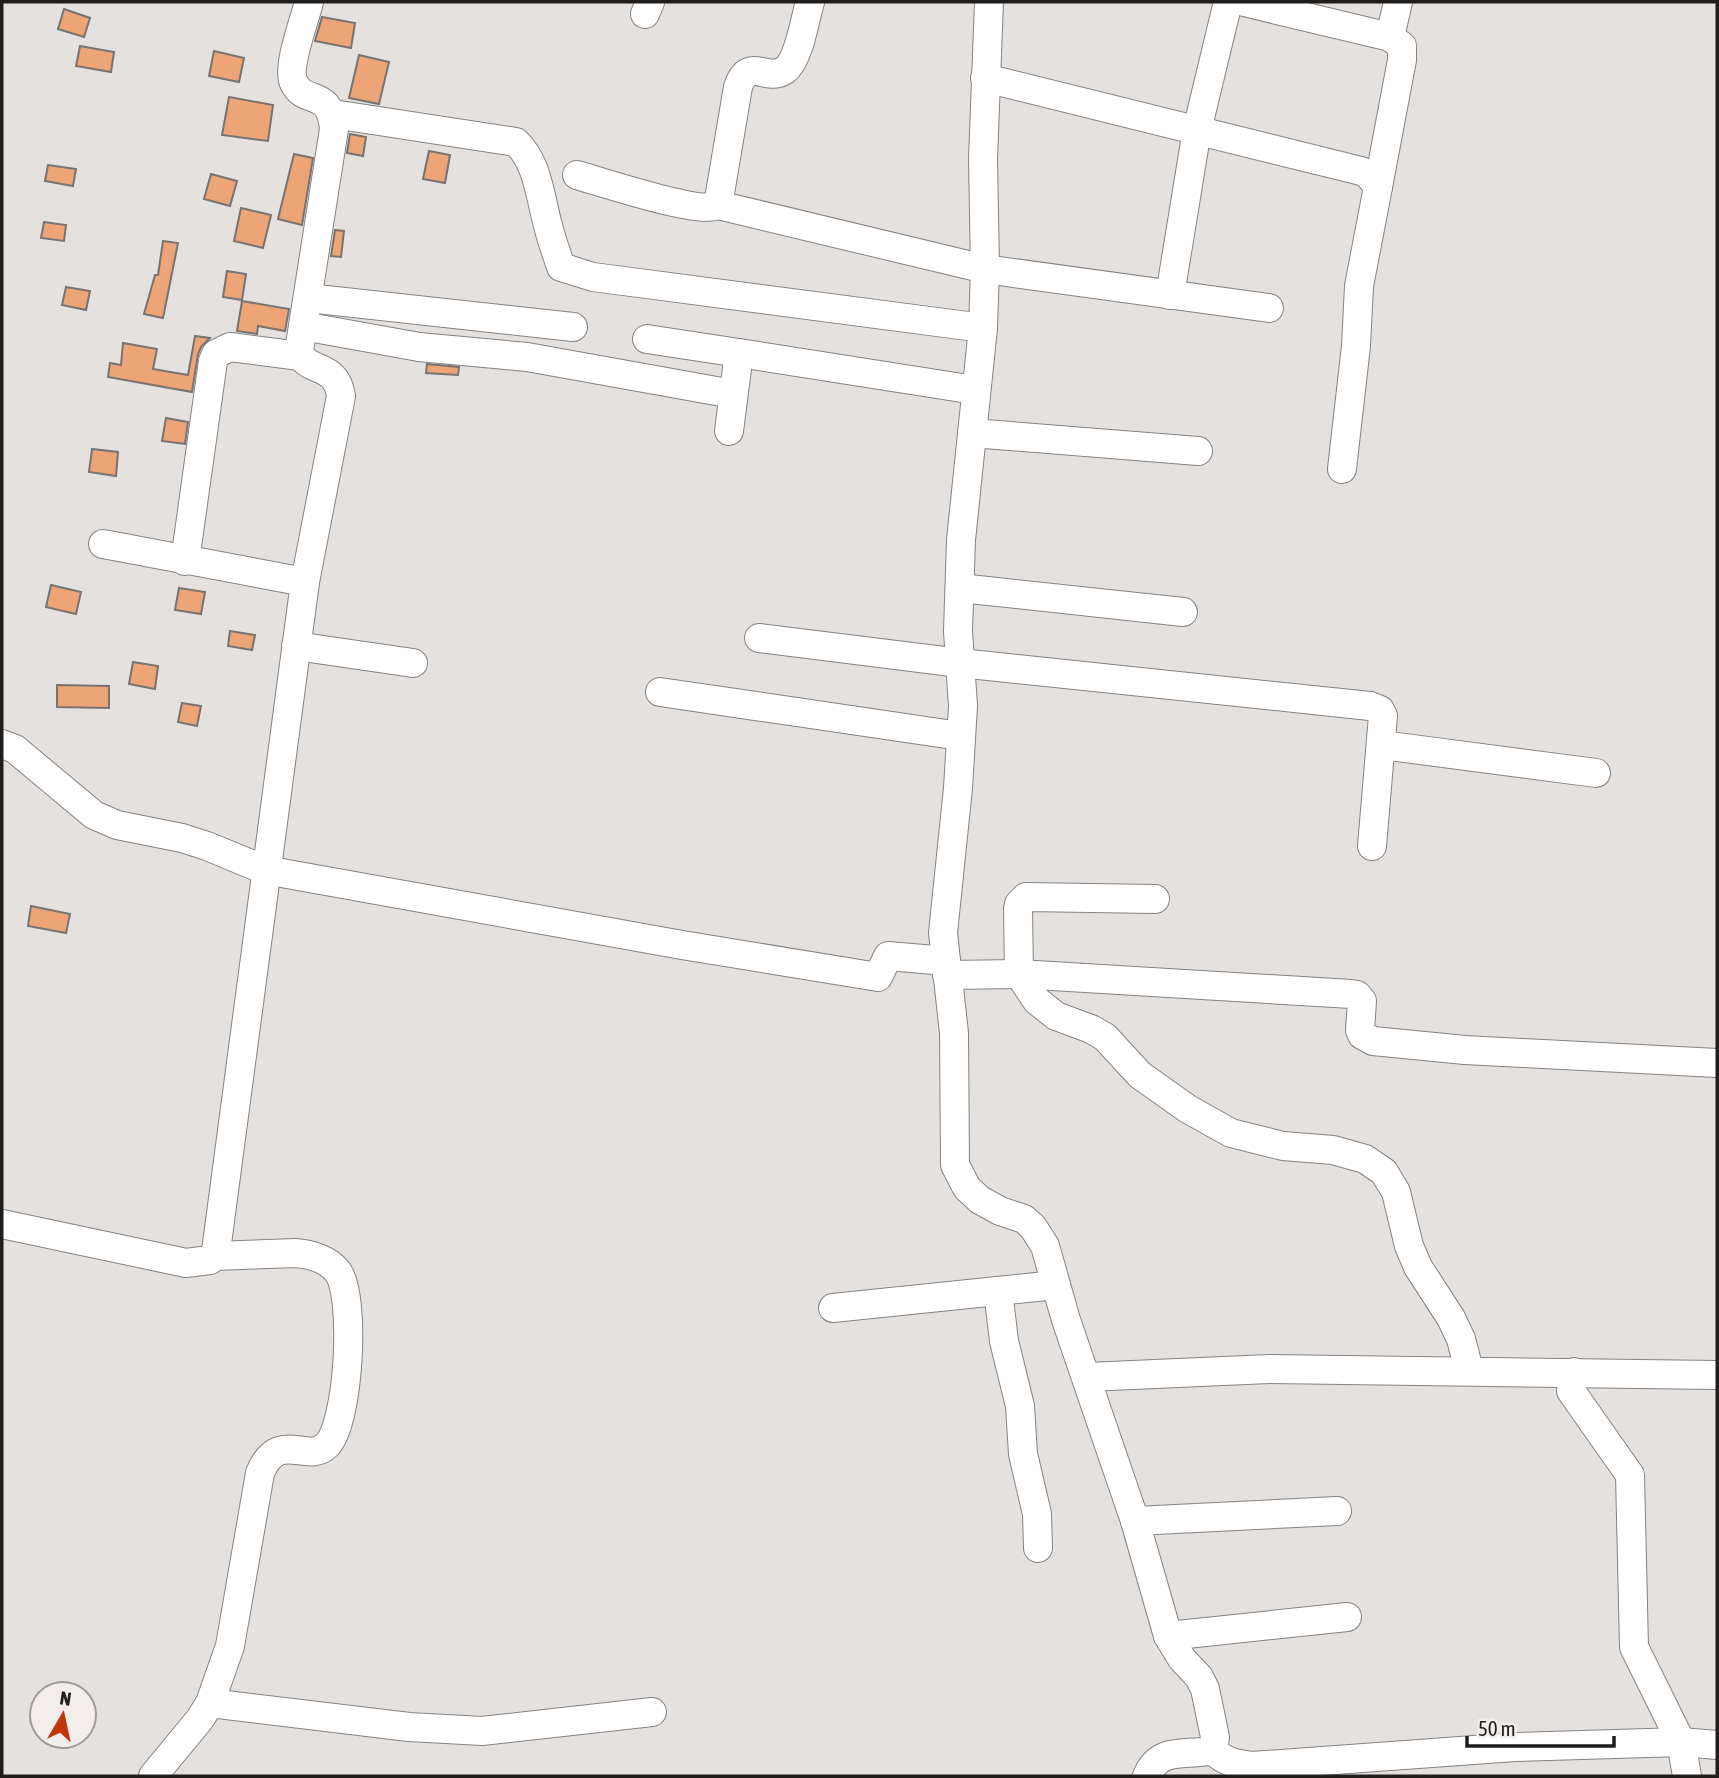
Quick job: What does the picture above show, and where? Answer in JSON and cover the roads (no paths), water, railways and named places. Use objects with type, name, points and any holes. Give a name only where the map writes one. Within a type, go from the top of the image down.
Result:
[{"type":"street","points":[[300,356],[334,129],[333,114],[324,101],[301,92],[293,82],[294,58],[309,2]]},
{"type":"street","points":[[718,205],[741,77],[746,72],[778,73],[784,70],[796,51],[810,2]]},
{"type":"street","points":[[989,2],[983,159],[983,328],[961,540],[962,706],[958,788],[943,933],[954,1033],[955,1165],[967,1188],[980,1200],[1000,1211],[1024,1219],[1033,1227],[1045,1246],[1135,1521],[1168,1636],[1205,1689],[1215,1737],[1213,1750],[1220,1758],[1234,1764],[1252,1766],[1515,1746],[1681,1742],[1717,1745]]},
{"type":"street","points":[[1170,295],[1197,130],[1228,2]]},
{"type":"street","points":[[1244,2],[1390,37],[1402,46],[1402,60],[1359,286],[1356,346],[1342,469]]},
{"type":"street","points":[[1390,37],[1398,2]]},
{"type":"street","points":[[985,78],[1361,171],[1374,180],[1378,187]]},
{"type":"street","points":[[333,114],[516,142],[526,152],[534,171],[561,267],[593,277],[983,328]]},
{"type":"street","points":[[577,175],[692,206],[714,208],[718,205],[985,269],[1269,308]]},
{"type":"street","points":[[308,299],[573,327]]},
{"type":"street","points":[[303,326],[419,346],[527,357],[733,394]]},
{"type":"street","points":[[648,339],[975,390]]},
{"type":"street","points":[[186,561],[216,354],[221,349],[230,347],[300,356],[304,361],[334,377],[339,384],[341,396],[305,582],[264,870],[248,1019],[213,1256]]},
{"type":"street","points":[[729,431],[739,353]]},
{"type":"street","points":[[972,433],[1198,451]]},
{"type":"street","points":[[103,544],[305,582]]},
{"type":"street","points":[[960,588],[1183,612]]},
{"type":"street","points":[[759,638],[960,663],[1370,706],[1380,710],[1383,716],[1372,846]]},
{"type":"street","points":[[296,646],[413,663]]},
{"type":"street","points":[[660,692],[960,736]]},
{"type":"street","points":[[2,744],[15,750],[94,815],[117,825],[182,838],[207,846],[264,870],[878,978],[888,956],[946,968],[1019,974],[1351,994],[1357,995],[1362,1001],[1360,1030],[1366,1038],[1373,1041],[1465,1050],[1717,1063]]},
{"type":"street","points":[[1382,745],[1596,773]]},
{"type":"street","points":[[1156,898],[1026,897],[1018,909],[1019,974],[1037,1001],[1056,1016],[1105,1037],[1140,1075],[1188,1109],[1220,1127],[1283,1146],[1333,1150],[1365,1159],[1384,1172],[1396,1192],[1409,1246],[1418,1267],[1451,1318],[1461,1339],[1469,1370]]},
{"type":"street","points":[[2,1224],[186,1263],[204,1262],[213,1256],[308,1254],[324,1260],[338,1272],[345,1292],[349,1352],[341,1405],[332,1439],[326,1447],[318,1450],[282,1450],[274,1452],[266,1460],[260,1473],[230,1646],[210,1703],[153,1776]]},
{"type":"street","points":[[833,1308],[1056,1285]]},
{"type":"street","points":[[998,1291],[1004,1341],[1020,1406],[1023,1454],[1037,1514],[1038,1548]]},
{"type":"street","points":[[1087,1377],[1269,1368],[1717,1375]]},
{"type":"street","points":[[1574,1372],[1571,1391],[1630,1475],[1634,1647],[1681,1742],[1687,1776]]},
{"type":"street","points":[[1135,1521],[1337,1511]]},
{"type":"street","points":[[1168,1636],[1347,1618]]},
{"type":"street","points":[[210,1703],[409,1727],[482,1731],[652,1712]]},
{"type":"street","points":[[1147,1776],[1151,1767],[1161,1758],[1213,1750]]}]
